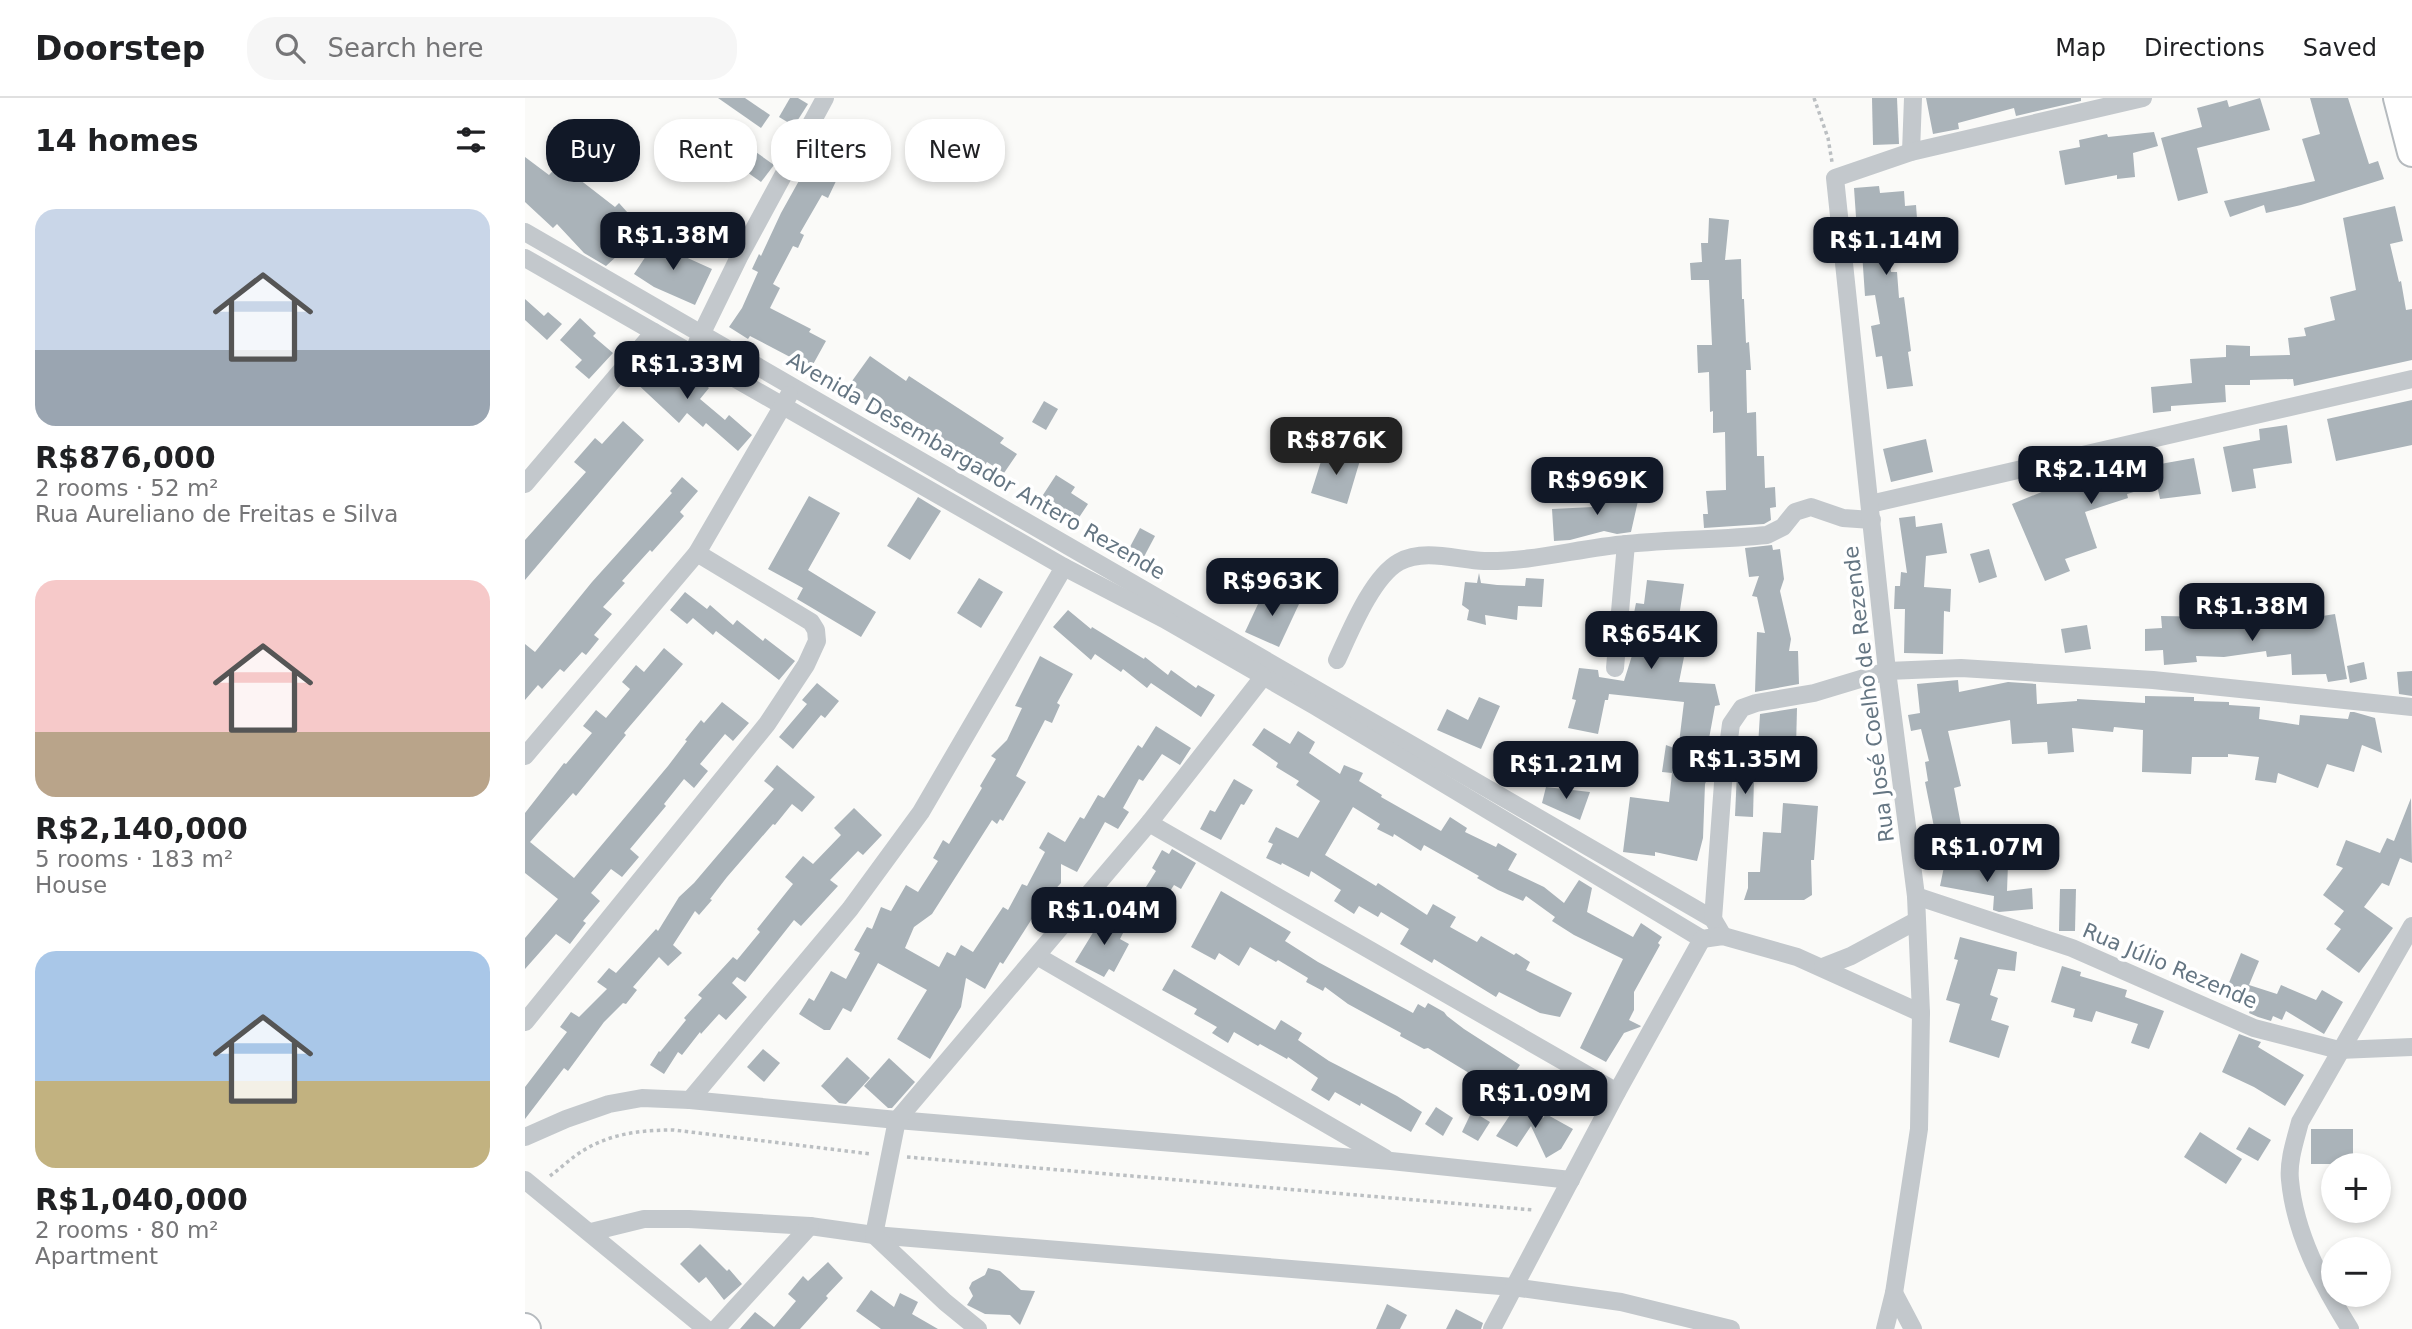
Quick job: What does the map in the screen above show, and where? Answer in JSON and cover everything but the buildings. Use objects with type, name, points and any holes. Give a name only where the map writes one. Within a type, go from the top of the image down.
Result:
[{"type":"main road","points":[[2398,98],[2412,152]]},
{"type":"street","points":[[692,354],[745,245],[825,98]]},
{"type":"street","points":[[1911,152],[1913,98]]},
{"type":"street","points":[[1835,178],[1911,152],[2143,98]]},
{"type":"street","name":"Rua José Coelho de Rezende","points":[[1835,178],[1887,671],[1916,896],[1921,1013],[1919,1129],[1894,1293],[1885,1329]]},
{"type":"street","name":"Avenida Desembargador Antero Rezende","points":[[525,232],[963,485],[1167,613],[1539,819],[1713,919],[1723,936]]},
{"type":"street","name":"Avenida Desembargador Antero Rezende","points":[[525,258],[1064,567],[1167,613]]},
{"type":"street","points":[[525,484],[654,332]]},
{"type":"street","points":[[1337,660],[1372,592],[1390,568],[1401,561],[1428,556],[1472,560],[1524,560],[1626,544],[1767,535],[1783,527],[1795,512],[1811,507],[1843,518],[2412,379]]},
{"type":"street","points":[[525,756],[697,553],[794,386]]},
{"type":"street","points":[[953,503],[963,485]]},
{"type":"street","points":[[1615,668],[1626,544]]},
{"type":"street","points":[[525,1022],[767,724],[806,665],[817,641],[816,630],[811,622],[697,553]]},
{"type":"street","points":[[690,1100],[851,909],[921,812],[1064,567]]},
{"type":"street","name":"Avenida Desembargador Antero Rezende","points":[[1227,647],[1263,677],[1702,939]]},
{"type":"street","points":[[1713,919],[1723,783],[1731,724],[1742,708],[1756,703],[1814,693],[1887,671],[1961,668],[2153,680],[2412,707]]},
{"type":"street","points":[[874,1235],[897,1120],[1149,823],[1263,677]]},
{"type":"street","points":[[1529,835],[1539,819]]},
{"type":"street","points":[[1149,823],[1617,1092]]},
{"type":"street","name":"Rua Júlio Rezende","points":[[1916,896],[2071,948],[2254,1028],[2339,1050],[2412,1047]]},
{"type":"street","points":[[1823,967],[1851,956],[1916,921]]},
{"type":"street","points":[[2350,1329],[2311,1259],[2299,1223],[2290,1179],[2293,1148],[2300,1122],[2412,926]]},
{"type":"street","points":[[1492,1329],[1617,1092],[1702,939],[1723,936],[1797,957],[1921,1013]]},
{"type":"street","points":[[1037,956],[1391,1161]]},
{"type":"street","points":[[525,1137],[608,1104],[642,1098],[1391,1161],[1571,1180]]},
{"type":"street","points":[[528,1189],[591,1232],[706,1329]]},
{"type":"street","points":[[591,1232],[643,1219],[742,1220],[874,1235],[1513,1287],[1621,1302],[1731,1329]]},
{"type":"street","points":[[716,1329],[810,1226]]},
{"type":"street","points":[[874,1235],[978,1329]]},
{"type":"street","points":[[1894,1293],[1913,1329]]},
{"type":"path","points":[[1814,98],[1828,138],[1835,178]]},
{"type":"path","points":[[528,1189],[584,1150],[613,1137],[642,1130],[674,1130],[890,1156],[1553,1211]]}]
